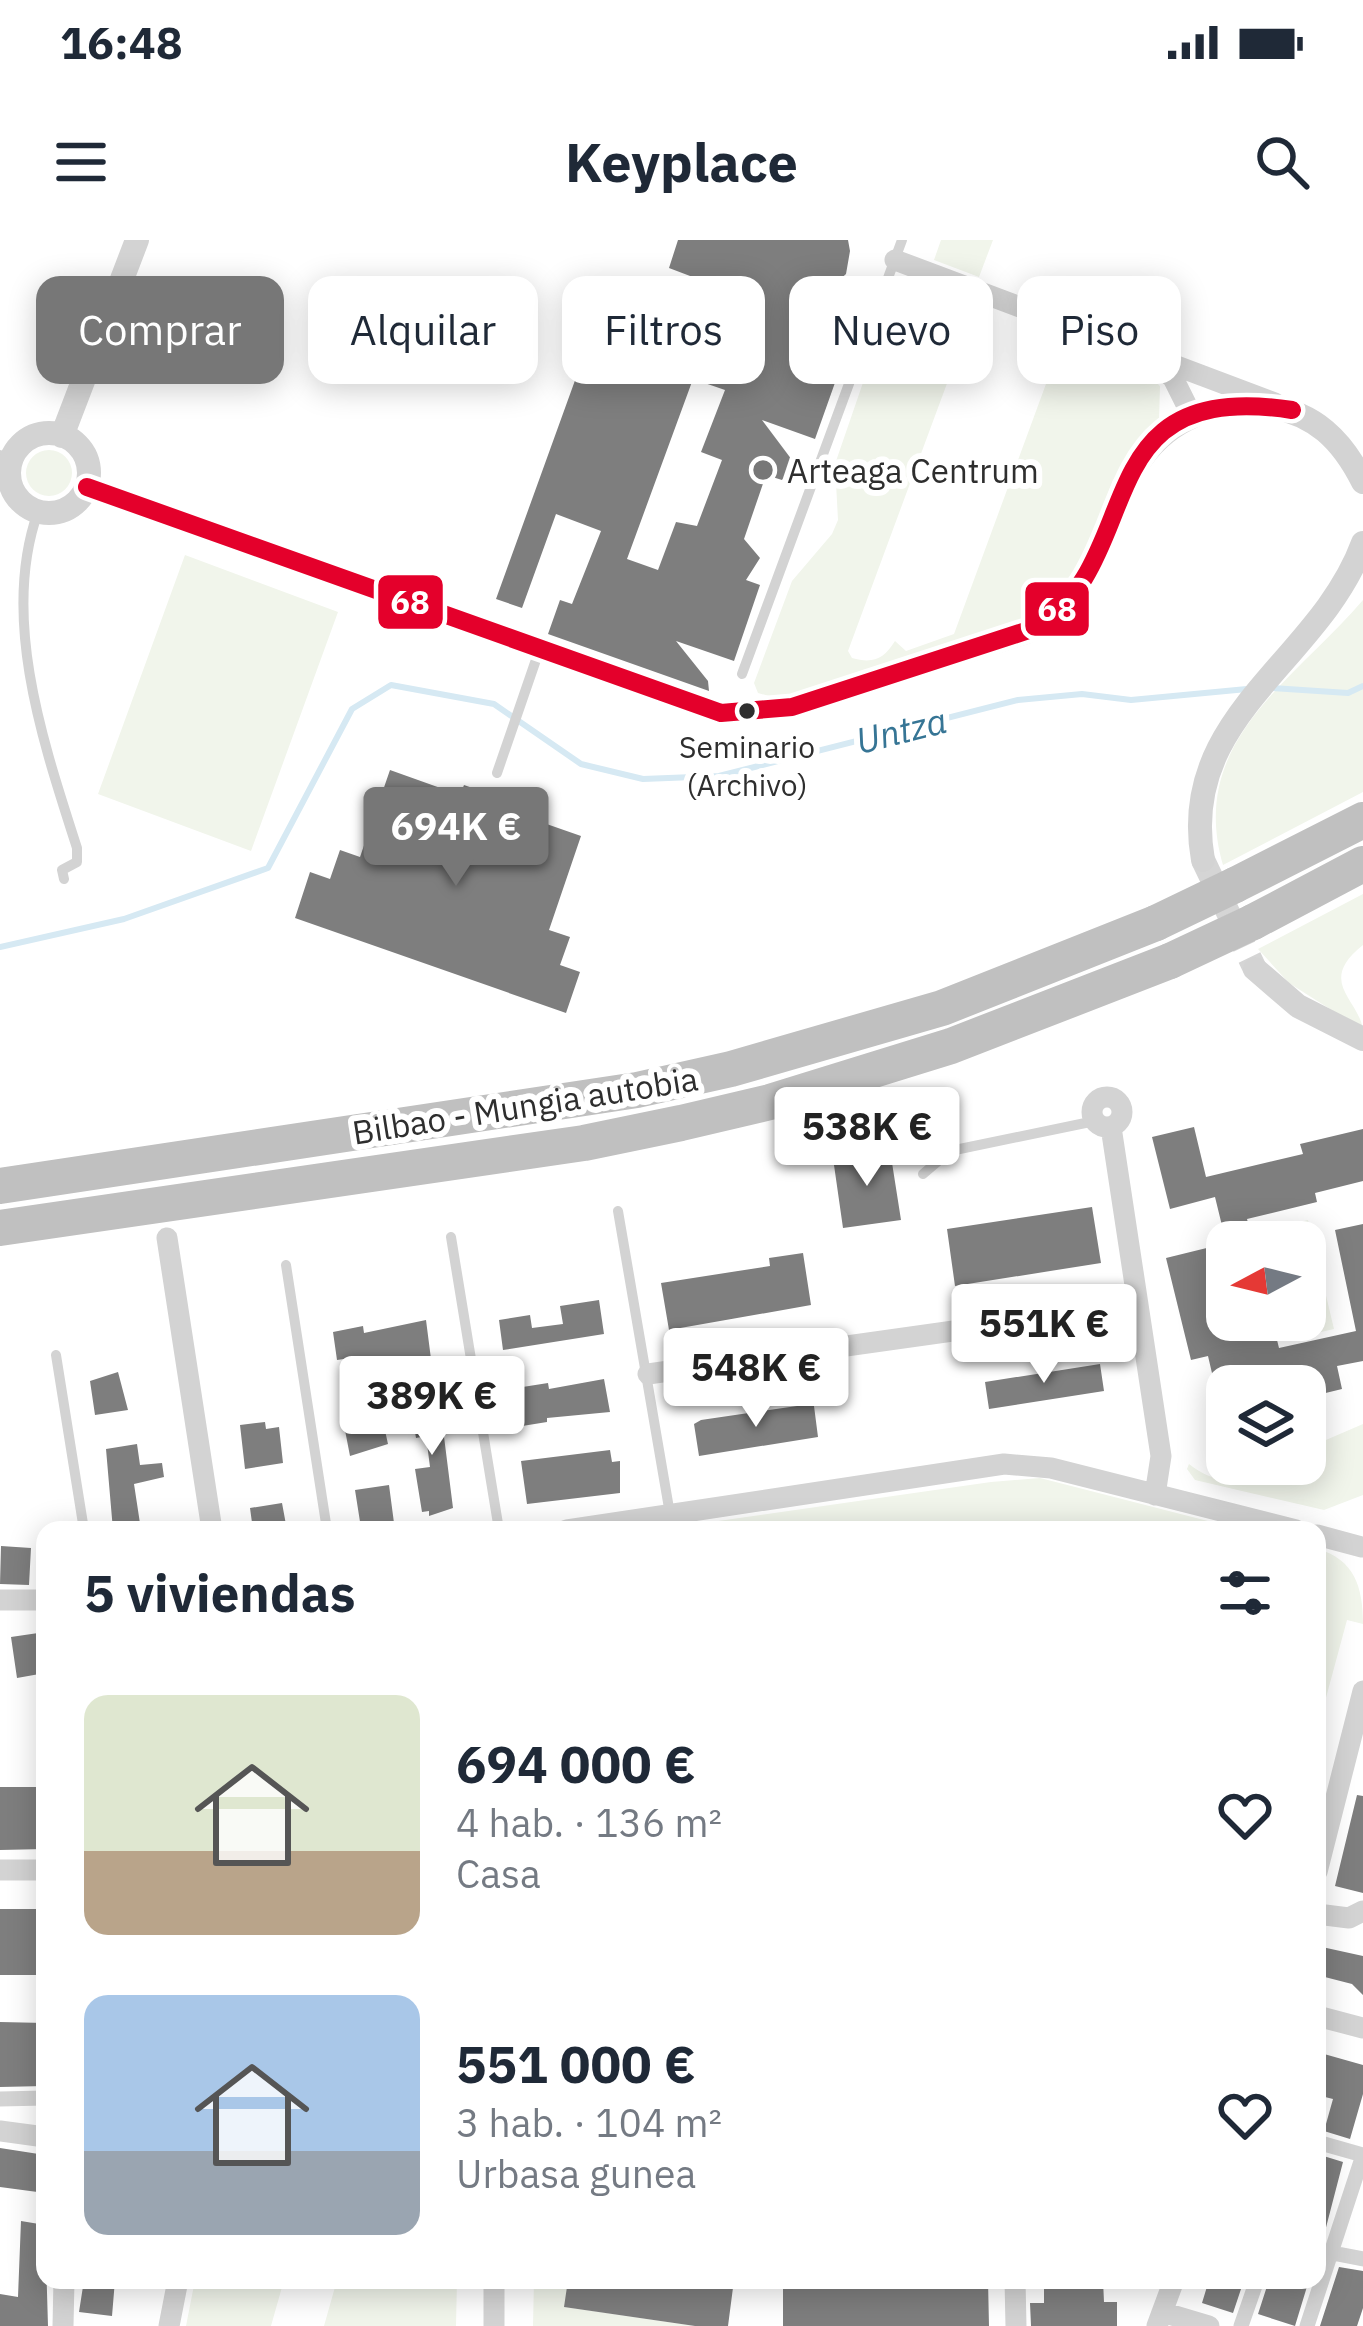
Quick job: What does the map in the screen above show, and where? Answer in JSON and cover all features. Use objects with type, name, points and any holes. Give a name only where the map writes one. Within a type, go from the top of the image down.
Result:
[{"type":"highway","name":"Bilbao - Mungia autobia","points":[[0,1186],[637,1090],[731,1069],[942,1008],[1156,923],[1363,820]]},
{"type":"highway","name":"Bilbao - Mungia autobia","points":[[0,1228],[584,1142],[748,1108],[951,1046],[1170,962],[1362,865]]},
{"type":"street","points":[[62,436],[136,240]]},
{"type":"street","points":[[898,250],[1017,300]]},
{"type":"street","points":[[1181,367],[1292,410],[1337,439],[1360,468]]},
{"type":"street","points":[[1175,384],[1192,416]]},
{"type":"street","points":[[87,487],[721,713],[759,712],[792,707],[1026,632],[1051,619],[1081,589],[1130,470],[1154,443],[1207,410],[1254,404],[1292,410]]},
{"type":"street","points":[[34,436],[62,436],[82,451],[87,487],[62,512],[38,512],[16,496],[6,458],[34,436]]},
{"type":"street","points":[[1203,860],[1197,827],[1200,791],[1212,756],[1234,719],[1329,606],[1352,573],[1363,543]]},
{"type":"street","points":[[1256,969],[1298,1006],[1363,1039]]},
{"type":"street","points":[[1103,1124],[1161,1456],[1155,1495]]},
{"type":"street","points":[[167,1238],[211,1521]]},
{"type":"street","points":[[648,1374],[1138,1305]]},
{"type":"street","points":[[625,1521],[1004,1464],[1051,1468],[1260,1521]]},
{"type":"street","points":[[1326,1537],[1363,1546],[1363,1566]]},
{"type":"street","points":[[0,1600],[36,1600]]},
{"type":"street","points":[[1326,1837],[1363,1691]]},
{"type":"street","points":[[0,1870],[36,1870]]},
{"type":"street","points":[[1326,1915],[1349,1918],[1363,1911]]},
{"type":"street","points":[[1326,2018],[1363,2028]]},
{"type":"street","points":[[0,2099],[36,2098]]},
{"type":"street","points":[[0,2131],[36,2136]]},
{"type":"street","points":[[1326,2145],[1363,2155],[1326,2246]]},
{"type":"street","points":[[1326,2251],[1363,2259]]},
{"type":"street","points":[[63,2326],[64,2289]]},
{"type":"street","points":[[169,2326],[176,2289]]},
{"type":"street","points":[[494,2289],[494,2326]]},
{"type":"street","points":[[1015,2289],[1016,2326]]},
{"type":"street","points":[[1241,2326],[1254,2289]]},
{"type":"street","points":[[1307,2326],[1315,2289]]},
{"type":"street","points":[[1164,2299],[1209,2326]]},
{"type":"lane","points":[[742,674],[898,250]]},
{"type":"lane","points":[[38,512],[20,564],[17,643],[24,685],[77,848],[77,862],[62,870],[64,879]]},
{"type":"lane","points":[[497,773],[541,648]]},
{"type":"lane","points":[[923,1174],[950,1151],[1103,1124]]},
{"type":"lane","points":[[618,1210],[670,1514]]},
{"type":"lane","points":[[451,1237],[498,1521]]},
{"type":"lane","points":[[286,1264],[326,1521]]},
{"type":"lane","points":[[56,1355],[83,1521]]},
{"type":"shaded area","points":[[941,240],[993,240],[979,276],[934,260]]},
{"type":"shaded area","points":[[863,384],[947,384],[848,651],[852,658],[877,658],[895,641],[906,651],[954,634],[1046,384],[1160,386],[1159,421],[1113,480],[1077,576],[1056,602],[1029,621],[780,699],[758,693],[754,683],[792,581],[832,534],[838,520],[835,464]]},
{"type":"shaded area","points":[[49,450],[65,457],[72,473],[65,489],[49,496],[33,489],[26,473],[33,457]]},
{"type":"shaded area","points":[[185,555],[338,612],[251,851],[98,794]]},
{"type":"shaded area","points":[[1363,600],[1363,792],[1223,865],[1216,821],[1220,783],[1233,748],[1279,687]]},
{"type":"shaded area","points":[[1363,894],[1363,945],[1349,958],[1341,980],[1363,1030],[1289,983],[1258,949]]},
{"type":"shaded area","points":[[1326,1295],[1334,1329],[1326,1331]]},
{"type":"shaded area","points":[[1363,1424],[1363,1495],[1324,1510],[1216,1485],[1326,1485],[1326,1440]]},
{"type":"shaded area","points":[[1189,1464],[1206,1483],[1195,1480],[1187,1469]]},
{"type":"shaded area","points":[[1040,1478],[1208,1521],[718,1521]]},
{"type":"shaded area","points":[[1326,1552],[1348,1568],[1361,1598],[1363,1624],[1347,1620],[1326,1698]]},
{"type":"shaded area","points":[[193,2289],[281,2289],[271,2326],[186,2326]]},
{"type":"shaded area","points":[[334,2289],[457,2289],[456,2326],[324,2326]]},
{"type":"shaded area","points":[[534,2289],[567,2289],[565,2307],[695,2326],[533,2326]]},
{"type":"building","points":[[678,240],[848,240],[844,276],[789,276],[789,384],[835,384],[815,439],[762,420],[792,460],[793,469],[782,480],[766,475],[744,539],[760,558],[746,580],[760,585],[734,661],[676,641],[708,681],[709,691],[548,634],[560,600],[572,604],[601,531],[556,514],[522,608],[496,599],[574,384],[691,384],[627,559],[658,570],[676,522],[697,526],[722,460],[701,452],[725,390],[708,384],[765,384],[765,276],[690,276],[669,268]]},
{"type":"building","points":[[390,770],[460,795],[464,785],[518,804],[515,813],[581,836],[549,930],[570,937],[560,965],[580,972],[566,1013],[295,918],[310,872],[330,879],[340,850],[360,857]]},
{"type":"building","points":[[1194,1127],[1206,1177],[1303,1154],[1300,1144],[1363,1129],[1363,1181],[1315,1193],[1317,1202],[1248,1221],[1221,1221],[1215,1197],[1170,1209],[1152,1137]]},
{"type":"building","points":[[890,1150],[901,1220],[843,1228],[833,1158]]},
{"type":"building","points":[[1092,1207],[1101,1263],[955,1286],[947,1229]]},
{"type":"building","points":[[1363,1224],[1363,1361],[1337,1366],[1342,1389],[1326,1393],[1326,1365],[1210,1365],[1208,1356],[1191,1360],[1166,1258],[1206,1248],[1206,1341],[1277,1341],[1279,1348],[1326,1341],[1356,1331],[1335,1230]]},
{"type":"building","points":[[803,1253],[811,1305],[669,1330],[661,1283],[770,1266],[769,1258]]},
{"type":"building","points":[[599,1300],[604,1334],[503,1350],[499,1320],[530,1315],[532,1328],[563,1324],[560,1306]]},
{"type":"building","points":[[426,1320],[431,1359],[398,1360],[347,1374],[344,1359],[337,1360],[333,1332],[363,1326],[364,1333]]},
{"type":"building","points":[[1100,1364],[1104,1391],[989,1409],[985,1382]]},
{"type":"building","points":[[118,1372],[128,1410],[95,1415],[90,1381]]},
{"type":"building","points":[[604,1379],[610,1412],[547,1418],[547,1422],[516,1427],[510,1389],[548,1383],[549,1389]]},
{"type":"building","points":[[439,1397],[453,1508],[429,1516],[429,1511],[422,1512],[415,1469],[430,1467],[426,1436],[416,1438],[410,1402]]},
{"type":"building","points":[[814,1406],[818,1437],[699,1456],[694,1424],[701,1420]]},
{"type":"building","points":[[382,1417],[388,1444],[350,1456],[344,1425]]},
{"type":"building","points":[[265,1422],[266,1429],[279,1427],[283,1463],[245,1469],[240,1425]]},
{"type":"building","points":[[137,1444],[140,1465],[162,1463],[164,1477],[134,1484],[140,1521],[112,1521],[106,1449]]},
{"type":"building","points":[[610,1450],[612,1462],[620,1461],[620,1493],[527,1504],[521,1461]]},
{"type":"building","points":[[389,1485],[394,1521],[360,1521],[355,1490]]},
{"type":"building","points":[[282,1503],[285,1521],[252,1521],[250,1508]]},
{"type":"building","points":[[1,1546],[31,1548],[29,1585],[0,1584]]},
{"type":"building","points":[[36,1633],[36,1675],[17,1678],[11,1637]]},
{"type":"building","points":[[0,1787],[36,1787],[36,1849],[0,1850]]},
{"type":"building","points":[[1357,1795],[1363,1796],[1363,1893],[1335,1886]]},
{"type":"building","points":[[0,1909],[36,1909],[36,1975],[0,1975]]},
{"type":"building","points":[[1326,1948],[1363,1956],[1363,1995],[1352,1984],[1326,1977]]},
{"type":"building","points":[[0,2022],[36,2023],[36,2086],[0,2087]]},
{"type":"building","points":[[1326,2055],[1363,2065],[1363,2094],[1350,2139],[1326,2132],[1333,2099],[1326,2097]]},
{"type":"building","points":[[0,2148],[36,2154],[36,2192],[0,2187]]},
{"type":"building","points":[[1326,2157],[1343,2162],[1326,2227]]},
{"type":"building","points":[[21,2221],[36,2224],[36,2289],[47,2289],[48,2326],[0,2326],[0,2294],[18,2297]]},
{"type":"building","points":[[1339,2267],[1363,2271],[1363,2308],[1357,2326],[1320,2326]]},
{"type":"building","points":[[83,2289],[114,2289],[112,2316],[79,2312]]},
{"type":"building","points":[[567,2289],[733,2289],[728,2326],[695,2326],[564,2307]]},
{"type":"building","points":[[783,2289],[988,2289],[989,2326],[783,2326]]},
{"type":"building","points":[[1044,2289],[1103,2289],[1104,2302],[1117,2302],[1117,2326],[1031,2326],[1030,2303],[1044,2303]]},
{"type":"building","points":[[1206,2289],[1241,2289],[1233,2313],[1202,2303]]},
{"type":"building","points":[[1266,2289],[1306,2289],[1295,2326],[1258,2314]]},
{"type":"waterway","name":"Untza","points":[[0,947],[124,919],[268,868],[352,709],[391,685],[494,704],[581,764],[643,779],[719,776],[1018,700],[1082,694],[1131,700],[1247,689]]},
{"type":"waterway","name":"Untza","points":[[1272,688],[1348,693],[1363,686]]},
{"type":"tunnel","points":[[1203,860],[1255,969]]},
{"type":"transit line","name":"68","points":[[87,487],[721,713],[792,707],[1035,628],[1070,598],[1094,560],[1148,447],[1179,421],[1225,407],[1292,410]]},
{"type":"place","name":"Arteaga Centrum","points":[[763,470]]},
{"type":"place","name":"Seminario (Archivo)","points":[[747,711]]}]
